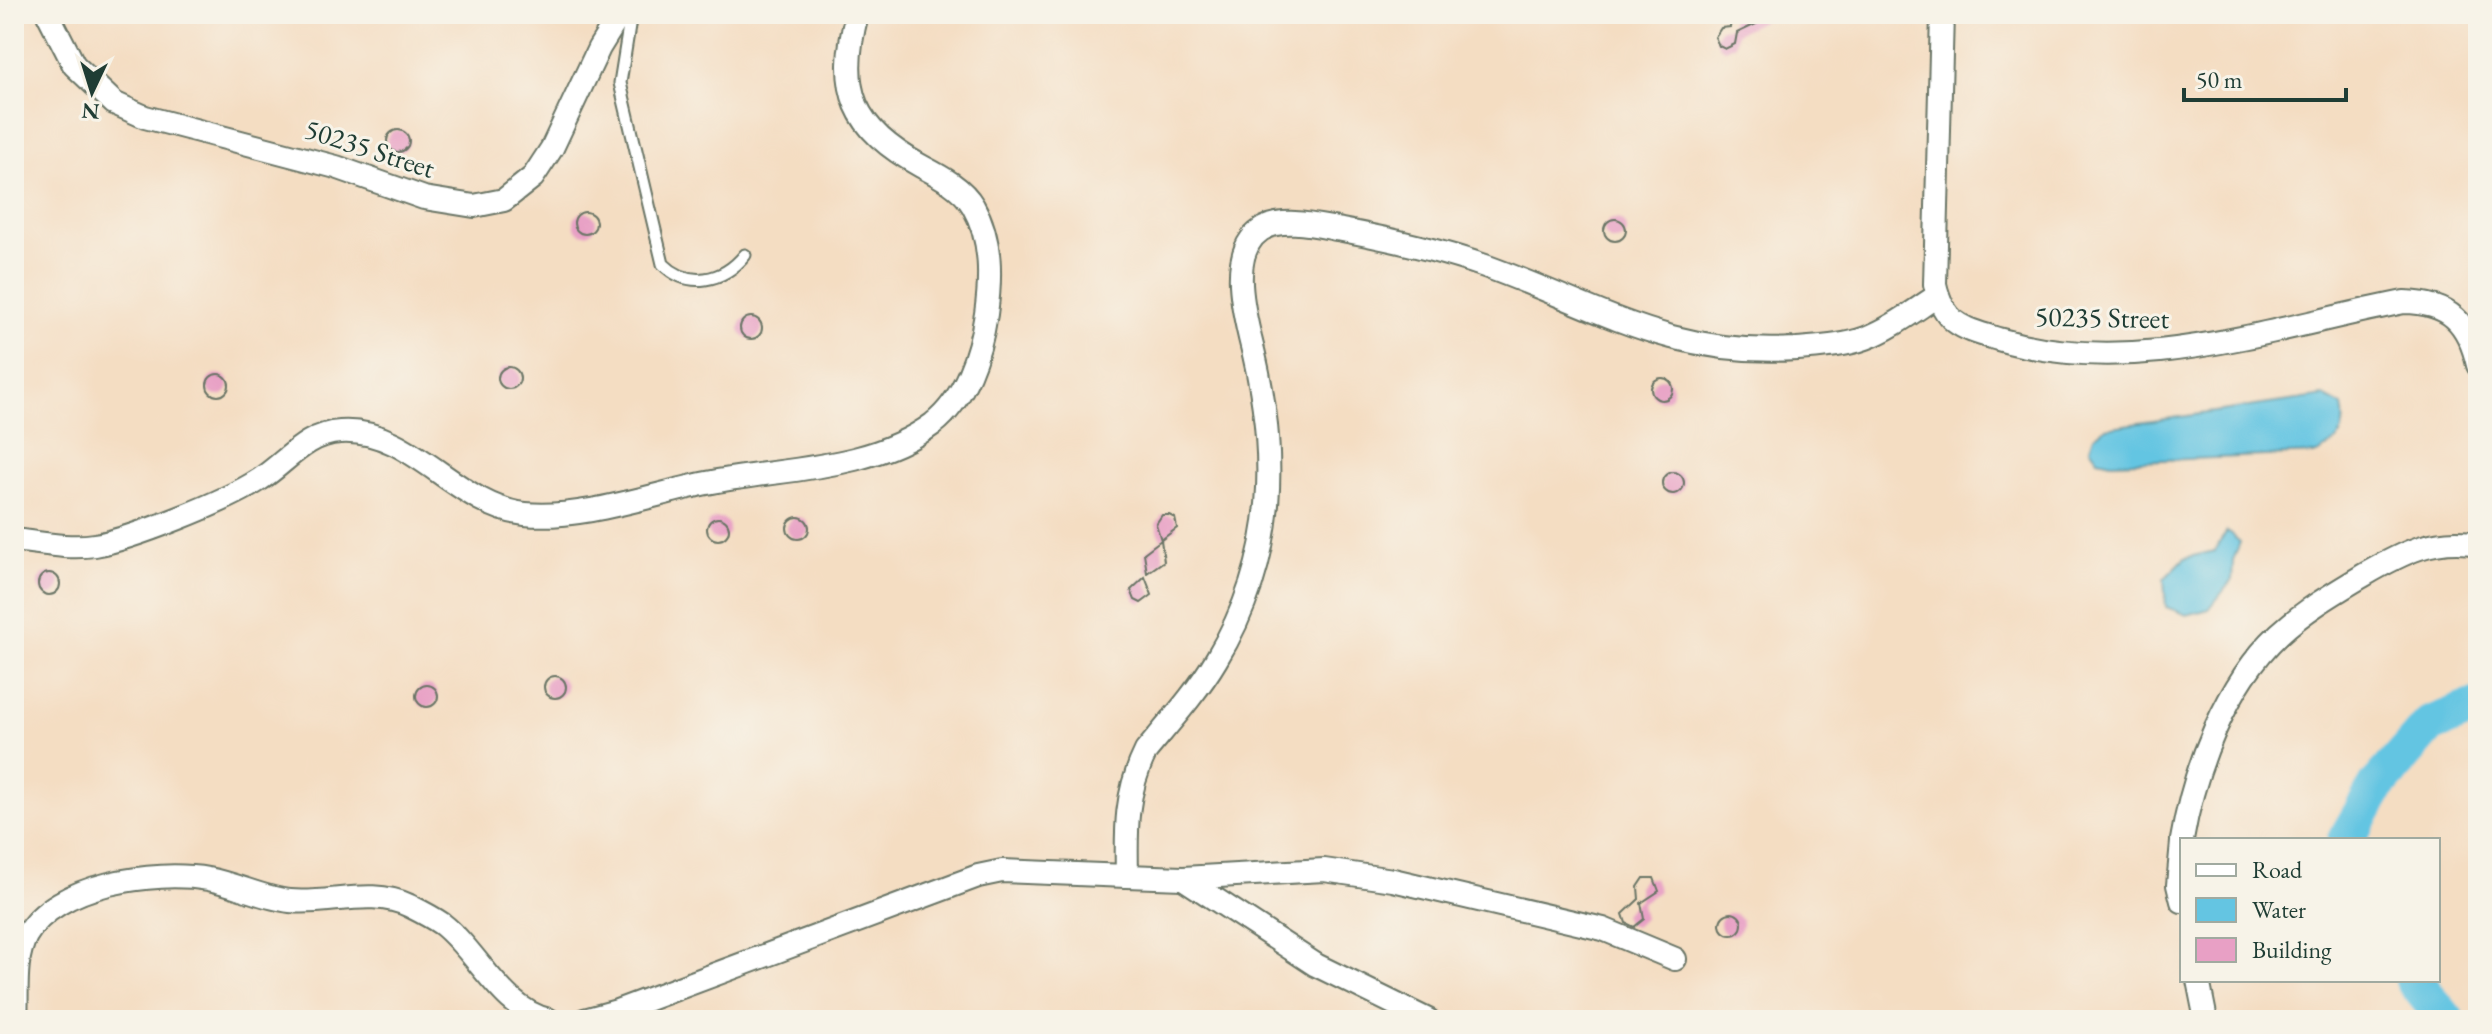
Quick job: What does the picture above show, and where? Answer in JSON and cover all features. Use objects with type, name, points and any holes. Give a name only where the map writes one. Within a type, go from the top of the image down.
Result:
[{"type":"street","name":"50235 Street","points":[[48,14],[74,65],[114,103],[158,121],[336,167],[424,198],[474,206],[504,200],[533,177],[552,148],[599,48],[620,14]]},
{"type":"street","points":[[14,540],[68,547],[96,545],[127,535],[231,496],[261,479],[298,448],[337,432],[381,438],[407,450],[479,499],[527,514],[608,507],[707,483],[826,464],[875,453],[907,441],[936,422],[960,395],[985,317],[990,268],[985,236],[972,204],[948,180],[876,138],[863,121],[854,102],[850,70],[857,14]]},
{"type":"street","points":[[1127,876],[1128,802],[1138,768],[1146,751],[1216,660],[1235,623],[1259,558],[1270,447],[1242,286],[1245,251],[1257,232],[1270,225],[1288,224],[1372,236],[1486,267],[1640,330],[1683,342],[1738,349],[1836,346],[1866,338],[1937,296],[1942,14]]},
{"type":"street","name":"50235 Street","points":[[1937,296],[1952,322],[2025,347],[2138,354],[2178,350],[2404,302],[2428,302],[2447,311],[2462,324],[2478,365]]},
{"type":"street","points":[[2183,838],[2193,789],[2226,710],[2250,667],[2279,634],[2320,601],[2400,554],[2427,544],[2456,540],[2478,544]]},
{"type":"street","points":[[2180,863],[2180,893]]},
{"type":"street","points":[[584,1020],[617,1011],[978,876],[1002,871],[1183,878],[1324,870],[1393,880],[1603,929],[1675,959]]},
{"type":"street","points":[[16,1020],[20,953],[26,937],[50,909],[120,882],[186,876],[293,902],[362,897],[390,898],[409,905],[443,925],[524,1008],[549,1020]]},
{"type":"street","points":[[1183,878],[1316,965],[1428,1020]]},
{"type":"street","points":[[2198,982],[2206,1020]]},
{"type":"lane","points":[[631,14],[620,83],[663,264],[673,275],[703,280],[734,269],[745,255]]},
{"type":"water","points":[[2324,396],[2342,406],[2343,423],[2336,440],[2317,454],[2111,462],[2098,459],[2090,448],[2094,436],[2105,428]]},
{"type":"water","points":[[2227,531],[2240,542],[2233,561],[2232,580],[2209,609],[2187,615],[2166,607],[2164,579],[2185,558],[2214,551]]},
{"type":"building","points":[[1733,14],[1777,14],[1737,33],[1735,44],[1725,49],[1719,46],[1715,37],[1721,28],[1730,27]]},
{"type":"building","points":[[398,130],[406,133],[409,141],[406,149],[398,152],[390,149],[387,141],[390,133]]},
{"type":"building","points":[[585,212],[593,215],[596,223],[593,231],[585,234],[577,231],[574,223],[577,215]]},
{"type":"building","points":[[1615,219],[1623,222],[1626,230],[1623,238],[1615,241],[1607,238],[1604,230],[1607,222]]},
{"type":"building","points":[[751,317],[759,320],[762,328],[759,336],[751,339],[743,336],[740,328],[743,320]]},
{"type":"building","points":[[509,367],[517,370],[520,378],[517,386],[509,389],[501,386],[498,378],[501,370]]},
{"type":"building","points":[[218,374],[226,377],[229,385],[226,393],[218,396],[210,393],[207,385],[210,377]]},
{"type":"building","points":[[1662,378],[1670,381],[1673,389],[1670,397],[1662,400],[1654,397],[1651,389],[1654,381]]},
{"type":"building","points":[[1673,472],[1681,475],[1684,483],[1681,491],[1673,494],[1665,491],[1662,483],[1665,475]]},
{"type":"building","points":[[1162,515],[1175,518],[1177,528],[1161,540],[1156,524]]},
{"type":"building","points":[[798,517],[806,520],[809,528],[806,536],[798,539],[790,536],[787,528],[790,520]]},
{"type":"building","points":[[718,518],[726,521],[729,529],[726,537],[718,540],[710,537],[707,529],[710,521]]},
{"type":"building","points":[[1161,540],[1164,561],[1147,573],[1144,553]]},
{"type":"building","points":[[49,573],[57,576],[60,584],[57,592],[49,595],[41,592],[38,584],[41,576]]},
{"type":"building","points":[[1145,577],[1152,595],[1141,603],[1135,600],[1131,590]]},
{"type":"building","points":[[555,676],[563,679],[566,687],[563,695],[555,698],[547,695],[544,687],[547,679]]},
{"type":"building","points":[[427,685],[435,688],[438,696],[435,704],[427,707],[419,704],[416,696],[419,688]]},
{"type":"building","points":[[1644,878],[1654,878],[1659,891],[1641,903],[1644,919],[1634,927],[1626,923],[1623,914],[1639,899],[1638,887]]},
{"type":"building","points":[[1731,913],[1739,916],[1742,924],[1739,932],[1731,935],[1723,932],[1720,924],[1723,916]]},
{"type":"waterway","points":[[2347,838],[2377,786],[2430,725],[2478,706]]},
{"type":"waterway","points":[[2416,982],[2446,1020]]}]
